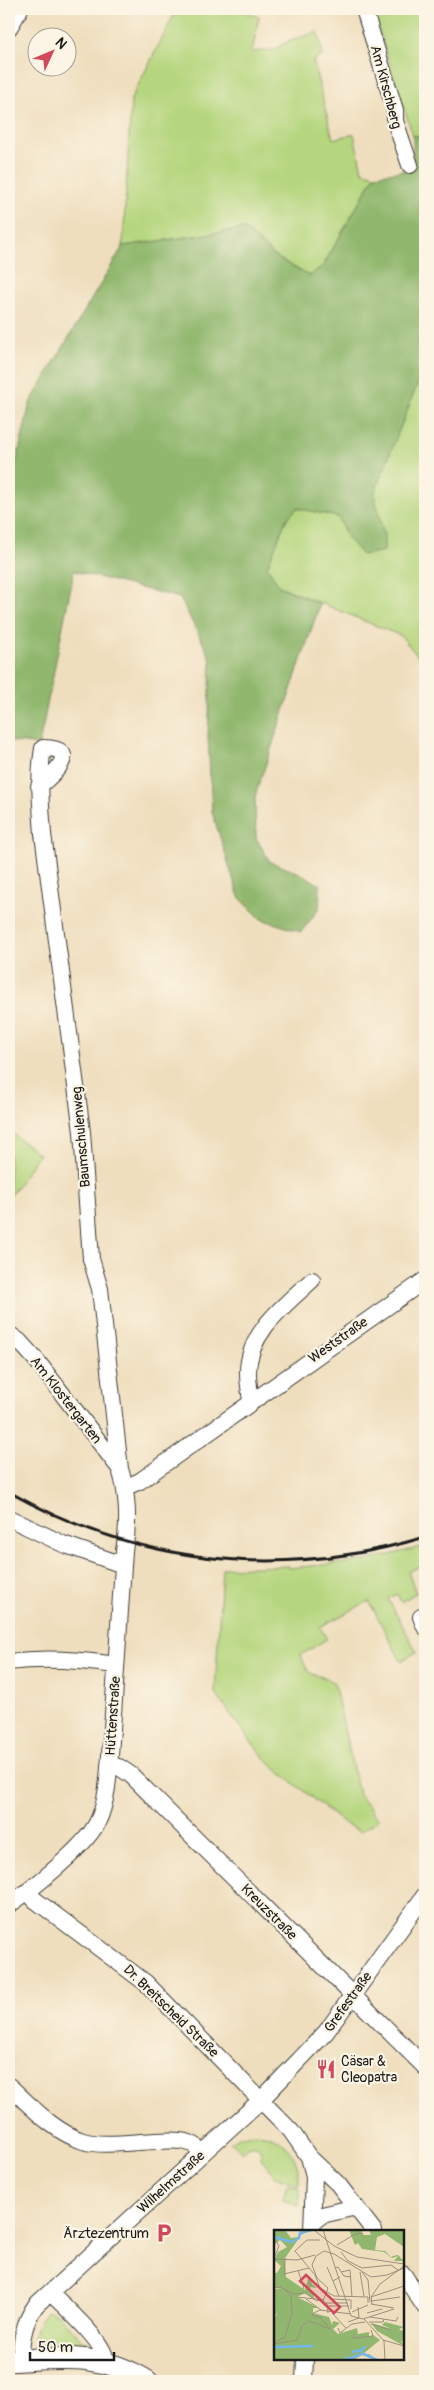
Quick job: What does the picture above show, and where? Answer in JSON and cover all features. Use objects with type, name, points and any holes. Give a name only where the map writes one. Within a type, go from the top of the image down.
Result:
[{"type":"main road","points":[[15,2360],[81,2358],[106,2362],[125,2369],[147,2381]]},
{"type":"street","points":[[9,28],[20,9]]},
{"type":"street","name":"Am Kirschberg","points":[[364,9],[395,110],[395,122],[410,165]]},
{"type":"street","name":"Baumschulenweg","points":[[39,786],[82,1132],[91,1259],[100,1289],[120,1469],[126,1487]]},
{"type":"street","points":[[252,1401],[248,1372],[252,1351],[265,1326],[312,1280]]},
{"type":"street","name":"Weststraße","points":[[126,1487],[140,1481],[425,1280]]},
{"type":"street","name":"Am Klostergarten","points":[[9,1334],[19,1341],[37,1361],[120,1469]]},
{"type":"street","name":"Hüttenstraße","points":[[9,1905],[28,1892],[87,1837],[102,1810],[109,1765],[123,1565],[128,1531],[124,1497],[126,1487]]},
{"type":"street","points":[[9,1518],[63,1544],[107,1561],[123,1565]]},
{"type":"street","points":[[9,1662],[41,1659],[78,1660],[116,1665]]},
{"type":"street","name":"Kreuzstraße","points":[[109,1765],[131,1775],[425,2067]]},
{"type":"street","name":"Dr. Breitscheid Straße","points":[[28,1892],[35,1900],[146,1983],[291,2131],[309,2157]]},
{"type":"street","name":"Grefestraße","points":[[261,2100],[326,2032],[425,1895]]},
{"type":"street","points":[[9,2086],[65,2134],[85,2142],[107,2144],[181,2141],[194,2144],[202,2153]]},
{"type":"street","name":"Wilhelmstraße","points":[[15,2360],[24,2326],[36,2305],[261,2100]]},
{"type":"street","points":[[309,2157],[338,2184],[373,2230]]},
{"type":"street","points":[[309,2157],[314,2176],[313,2227]]},
{"type":"street","points":[[313,2227],[322,2215],[356,2207]]},
{"type":"street","points":[[404,2276],[425,2307]]},
{"type":"street","points":[[50,2292],[102,2348],[106,2362]]},
{"type":"street","points":[[304,2381],[305,2360]]},
{"type":"green space","points":[[189,9],[239,9],[259,17],[252,52],[273,50],[289,41],[318,32],[323,55],[313,61],[333,139],[354,134],[362,171],[375,175],[323,266],[309,276],[276,257],[245,229],[123,246],[131,99],[176,11]]},
{"type":"green space","points":[[372,9],[425,9],[425,136],[413,136]]},
{"type":"green space","points":[[413,136],[425,136],[425,365],[374,494],[384,536],[384,551],[362,555],[348,539],[338,517],[297,508],[286,520],[267,567],[279,586],[320,604],[255,796],[256,838],[270,862],[302,874],[320,885],[319,909],[301,932],[261,919],[239,897],[212,812],[208,738],[211,659],[180,598],[74,571],[39,745],[9,741],[9,484],[11,485],[30,403],[123,246],[245,229],[276,257],[309,276],[323,266],[375,175],[413,169]]},
{"type":"green space","points":[[425,365],[425,665],[401,636],[279,586],[267,567],[286,520],[297,508],[338,517],[348,539],[384,536],[374,494]]},
{"type":"green space","points":[[9,1131],[39,1154],[9,1198]]},
{"type":"green space","points":[[425,1546],[425,1564],[408,1572],[416,1593],[401,1602],[397,1594],[388,1599],[417,1652],[401,1661],[369,1601],[320,1627],[327,1639],[301,1655],[304,1664],[310,1672],[334,1683],[359,1795],[378,1820],[360,1832],[342,1822],[271,1765],[248,1738],[215,1693],[222,1568],[289,1566],[289,1568],[365,1561]]},
{"type":"green space","points":[[256,2133],[266,2134],[275,2138],[289,2149],[297,2166],[299,2185],[275,2176],[261,2159],[261,2151],[255,2146],[249,2146],[243,2152],[230,2142],[238,2137]]},
{"type":"green space","points":[[287,2184],[299,2188],[299,2205],[283,2200]]},
{"type":"green space","points":[[48,2310],[57,2313],[84,2342],[87,2340],[94,2349],[44,2349],[37,2346],[35,2341],[36,2326]]},
{"type":"railway","points":[[9,1492],[59,1517],[109,1536],[160,1550],[212,1558],[265,1561],[318,1558],[371,1550],[425,1537]]},
{"type":"place","name":"Cäsar & Cleopatra","points":[[326,2069]]},
{"type":"place","name":"Ärztezentrum","points":[[164,2233]]}]
